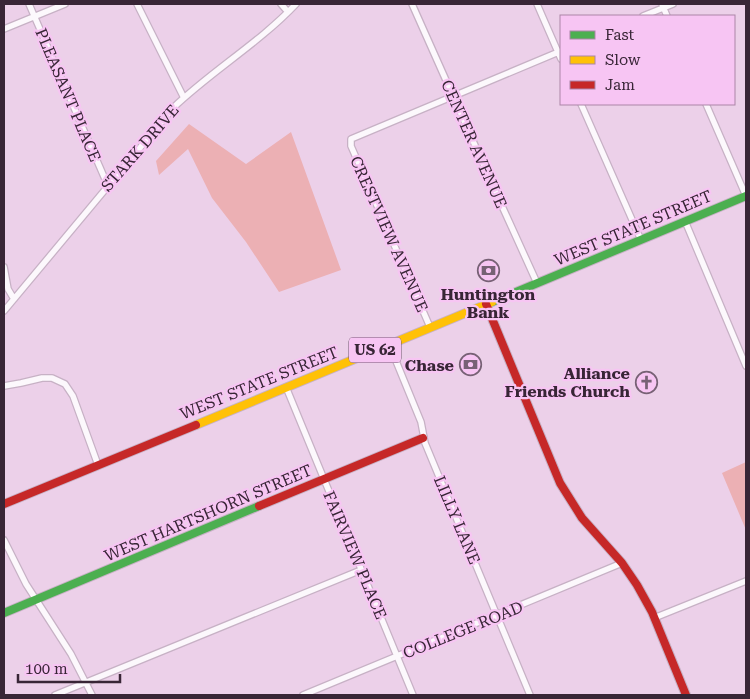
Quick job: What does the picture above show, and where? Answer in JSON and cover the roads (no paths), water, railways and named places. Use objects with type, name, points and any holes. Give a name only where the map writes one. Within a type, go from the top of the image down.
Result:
[{"type":"main road","name":"WEST STATE STREET","points":[[4,504],[746,196]]},
{"type":"main road","points":[[486,304],[560,483],[582,518],[622,563],[645,598],[686,695]]},
{"type":"main road","name":"WEST HARTSHORN STREET","points":[[4,613],[424,438]]},
{"type":"street","name":"PLEASANT PLACE","points":[[29,4],[108,186]]},
{"type":"street","points":[[4,29],[65,4]]},
{"type":"street","points":[[137,4],[184,98]]},
{"type":"street","points":[[281,4],[288,12]]},
{"type":"street","name":"STARK DRIVE","points":[[4,311],[174,107],[267,31],[296,4]]},
{"type":"street","name":"CENTER AVENUE","points":[[412,4],[537,283]]},
{"type":"street","points":[[452,96],[560,51],[537,4]]},
{"type":"street","points":[[645,15],[662,6],[673,4]]},
{"type":"street","name":"CRESTVIEW AVENUE","points":[[430,327],[350,141],[354,137],[452,96]]},
{"type":"street","points":[[581,105],[641,240]]},
{"type":"street","points":[[706,105],[746,196]]},
{"type":"street","points":[[685,221],[746,366]]},
{"type":"street","points":[[4,267],[8,289],[14,299]]},
{"type":"street","name":"LILLY LANE","points":[[389,344],[421,422],[424,443],[530,695]]},
{"type":"street","points":[[4,386],[42,378],[56,379],[64,384],[73,396],[98,465]]},
{"type":"street","name":"FAIRVIEW PLACE","points":[[286,387],[413,695]]},
{"type":"street","points":[[4,540],[26,584],[71,654],[92,695]]},
{"type":"street","name":"COLLEGE ROAD","points":[[303,695],[622,563]]},
{"type":"street","points":[[55,695],[361,570]]},
{"type":"street","points":[[654,618],[746,581]]},
{"type":"place","name":"Huntington Bank","points":[[488,270]]},
{"type":"place","name":"Chase","points":[[470,365]]},
{"type":"place","name":"Alliance Friends Church","points":[[646,382]]}]
